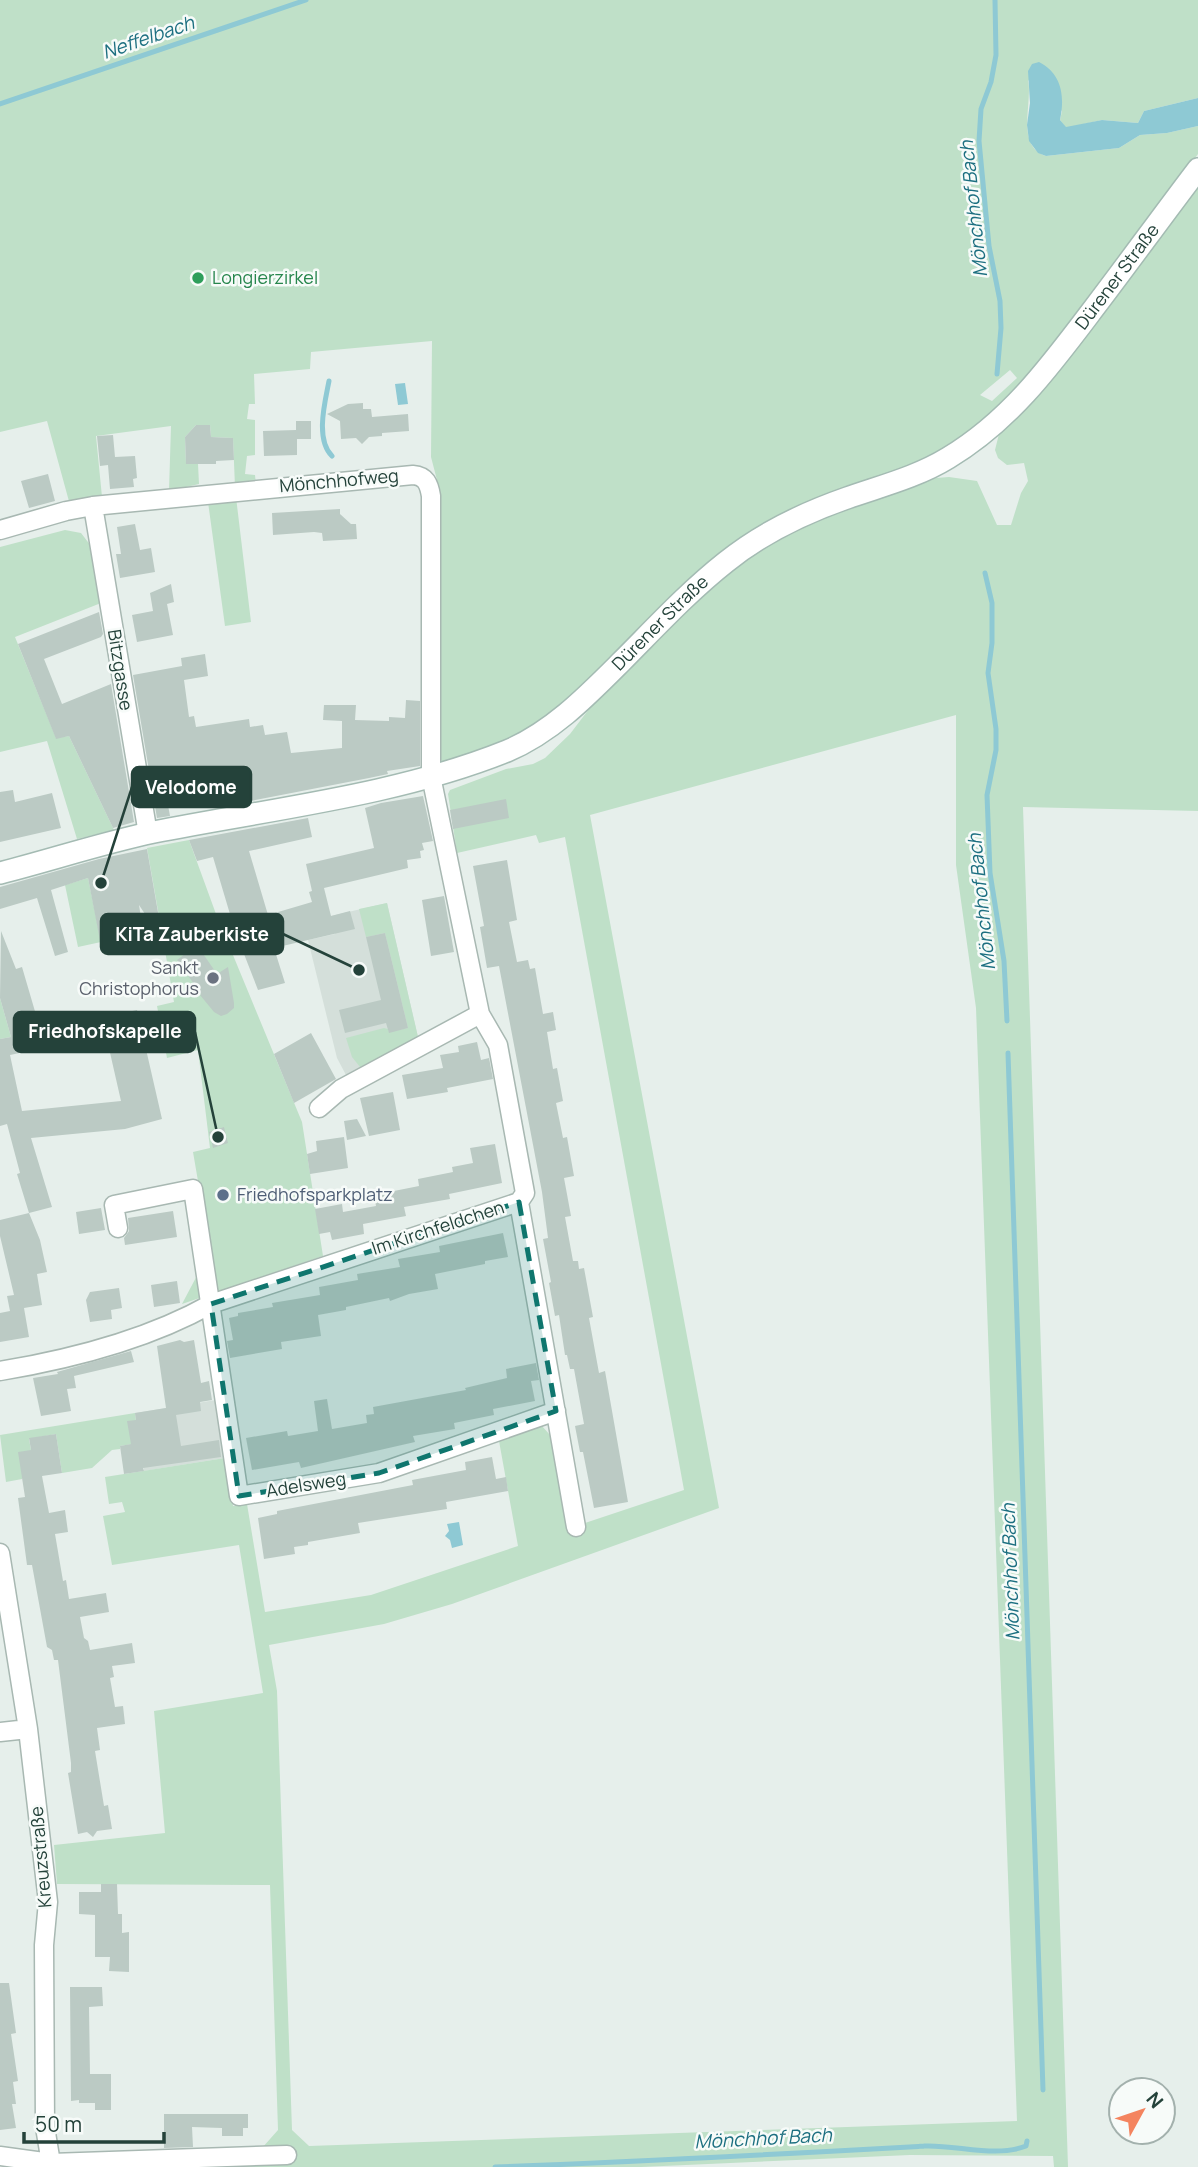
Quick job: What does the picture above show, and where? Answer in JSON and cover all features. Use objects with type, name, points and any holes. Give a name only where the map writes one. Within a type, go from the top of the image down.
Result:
[{"type":"street","name":"Dürener Straße","points":[[0,873],[148,834],[431,776],[510,750],[553,724],[592,691],[693,591],[728,560],[755,541],[812,511],[942,462],[974,442],[1012,409],[1056,358],[1198,169]]},
{"type":"street","name":"Mönchhofweg","points":[[0,530],[93,506],[342,481],[413,475],[423,478],[428,483],[431,496],[431,776]]},
{"type":"street","name":"Bitzgasse","points":[[93,506],[148,834]]},
{"type":"street","name":"Im Kirchfeldchen","points":[[0,1371],[95,1350],[188,1317],[211,1304],[519,1202],[525,1193],[498,1045],[480,1014],[431,776]]},
{"type":"street","points":[[320,1108],[341,1089],[480,1014]]},
{"type":"street","points":[[118,1227],[114,1205],[193,1189],[211,1304]]},
{"type":"street","points":[[519,1202],[576,1527]]},
{"type":"street","name":"Adelsweg","points":[[211,1304],[239,1496],[379,1473],[556,1411]]},
{"type":"street","name":"Kreuzstraße","points":[[0,1553],[28,1729],[48,1902],[44,1945],[45,2127],[51,2163]]},
{"type":"street","points":[[0,1732],[28,1729]]},
{"type":"street","points":[[0,2156],[51,2163],[286,2155]]},
{"type":"highlighted area","points":[[519,1202],[556,1411],[379,1473],[239,1496],[211,1304]]},
{"type":"shaded area","points":[[387,903],[418,1037],[346,1075],[337,1058],[308,940],[335,934],[331,916]]},
{"type":"shaded area","points":[[216,1400],[225,1458],[144,1471],[135,1413]]},
{"type":"green space","points":[[0,0],[1198,0],[1198,98],[1144,111],[1138,123],[1102,120],[1066,128],[1060,120],[1062,111],[1028,80],[1028,133],[1037,151],[1046,156],[1119,148],[1140,135],[1167,133],[1198,126],[1198,154],[1067,329],[1010,399],[953,445],[904,469],[809,503],[567,704],[512,740],[446,763],[438,759],[437,480],[431,457],[432,341],[311,352],[310,369],[254,374],[255,404],[249,404],[247,419],[255,420],[255,455],[247,456],[245,474],[255,475],[256,485],[235,487],[233,438],[211,437],[210,425],[196,425],[185,437],[186,463],[198,464],[199,484],[169,491],[171,426],[96,436],[102,497],[70,505],[47,421],[0,432]],"holes":[[[1010,370],[1017,378],[992,401],[980,395]]]},
{"type":"green space","points":[[1198,187],[1198,811],[1023,807],[1068,2167],[1054,2167],[1053,2156],[910,2155],[641,2167],[119,2167],[262,2148],[278,2130],[270,1885],[57,1884],[54,1845],[165,1833],[154,1711],[263,1693],[239,1545],[112,1565],[103,1516],[125,1512],[122,1502],[109,1504],[105,1477],[225,1458],[233,1506],[247,1504],[265,1612],[371,1595],[518,1546],[499,1441],[542,1426],[550,1435],[567,1529],[684,1490],[565,837],[539,843],[536,835],[457,853],[448,794],[450,790],[545,758],[570,734],[602,692],[740,561],[803,524],[936,478],[949,477],[977,481],[997,525],[1011,525],[1021,493],[1028,481],[1024,463],[1007,465],[998,458],[995,450],[999,434],[1048,384]],"holes":[[[956,715],[956,865],[976,1008],[1017,2121],[309,2146],[292,2130],[277,1691],[269,1645],[384,1624],[452,1604],[719,1508],[590,815]]]},
{"type":"green space","points":[[236,497],[251,622],[225,626],[208,502]]},
{"type":"green space","points":[[65,530],[81,533],[91,546],[101,603],[15,637],[56,738],[69,736],[114,830],[77,839],[47,741],[0,752],[0,547]]},
{"type":"green space","points":[[189,840],[216,914],[302,1122],[323,1256],[182,1304],[210,1251],[193,1152],[210,1148],[198,1050],[167,1058],[157,1006],[174,1002],[147,848]]},
{"type":"green space","points":[[88,878],[101,942],[78,947],[65,885]]},
{"type":"green space","points":[[387,903],[418,1037],[360,1067],[352,1057],[346,1038],[384,1028],[389,1032],[408,1028],[385,933],[366,937],[359,909]]},
{"type":"green space","points":[[0,998],[11,1037],[0,1039]]},
{"type":"green space","points":[[135,1413],[139,1443],[112,1450],[92,1468],[62,1473],[56,1434],[29,1439],[31,1450],[22,1479],[6,1482],[0,1435]]},
{"type":"water","points":[[1039,62],[1053,73],[1060,86],[1060,120],[1066,127],[1102,120],[1138,123],[1144,111],[1198,98],[1198,126],[1167,133],[1140,135],[1119,148],[1046,156],[1038,153],[1029,141],[1027,125],[1030,103],[1028,71],[1032,64]]},
{"type":"water","points":[[405,383],[408,404],[398,405],[395,384]]},
{"type":"water","points":[[459,1522],[463,1545],[452,1548],[450,1540],[445,1536],[449,1531],[447,1524]]},
{"type":"building","points":[[363,403],[363,409],[371,409],[372,417],[408,414],[409,431],[382,433],[382,436],[369,437],[362,444],[356,438],[341,439],[340,421],[327,414],[348,404]]},
{"type":"building","points":[[296,421],[311,421],[311,439],[297,439],[297,455],[264,456],[263,431],[296,430]]},
{"type":"building","points":[[196,425],[210,425],[211,437],[233,438],[234,460],[216,461],[216,464],[186,464],[185,437]]},
{"type":"building","points":[[113,435],[115,457],[135,456],[137,478],[133,479],[134,487],[110,489],[108,465],[100,466],[97,436]]},
{"type":"building","points":[[48,474],[55,501],[29,508],[21,481]]},
{"type":"building","points":[[340,509],[340,514],[351,524],[356,524],[357,539],[323,541],[322,533],[314,532],[273,535],[272,513]]},
{"type":"building","points":[[135,524],[140,550],[151,548],[155,572],[120,578],[116,554],[121,554],[117,527]]},
{"type":"building","points":[[171,584],[174,602],[167,604],[173,635],[137,642],[132,615],[153,611],[150,593]]},
{"type":"building","points":[[99,612],[103,634],[101,637],[44,659],[62,704],[111,684],[134,822],[113,828],[69,736],[56,739],[18,644]]},
{"type":"building","points":[[205,654],[208,676],[184,680],[189,717],[194,716],[196,727],[249,719],[250,727],[263,725],[265,735],[287,732],[291,753],[342,748],[342,721],[323,720],[324,705],[356,705],[355,720],[389,721],[389,717],[405,718],[406,700],[420,701],[420,766],[225,806],[220,770],[172,779],[174,788],[165,789],[170,816],[157,818],[133,675],[182,666],[181,658]]},
{"type":"building","points":[[13,790],[15,802],[52,793],[61,828],[0,842],[0,792]]},
{"type":"building","points":[[423,796],[433,841],[422,843],[424,850],[420,851],[421,858],[407,860],[408,868],[324,888],[331,916],[350,911],[355,929],[274,948],[285,983],[258,990],[235,931],[213,857],[197,861],[189,840],[308,818],[312,837],[249,851],[268,915],[312,902],[306,864],[374,848],[365,808]]},
{"type":"building","points":[[506,799],[509,818],[453,829],[450,810]]},
{"type":"building","points":[[147,849],[163,941],[139,905],[145,942],[102,951],[88,878],[51,890],[68,952],[55,956],[37,898],[0,909],[0,887],[99,859]]},
{"type":"building","points":[[507,860],[517,920],[509,922],[517,962],[528,960],[530,969],[535,968],[543,1014],[553,1012],[556,1030],[547,1032],[553,1069],[557,1068],[563,1101],[556,1103],[563,1138],[567,1137],[574,1176],[564,1178],[571,1216],[565,1217],[573,1261],[578,1261],[579,1269],[584,1268],[593,1317],[589,1318],[599,1373],[605,1371],[628,1502],[594,1508],[575,1426],[584,1424],[574,1369],[570,1369],[565,1355],[559,1315],[555,1316],[549,1283],[551,1282],[543,1239],[548,1238],[542,1192],[499,966],[487,968],[480,927],[484,926],[473,866]]},
{"type":"building","points":[[444,896],[454,952],[431,956],[422,900]]},
{"type":"building","points":[[1,931],[16,969],[22,967],[39,1025],[103,1012],[104,1017],[137,1010],[162,1119],[125,1129],[31,1138],[52,1207],[29,1213],[17,1174],[20,1173],[7,1124],[0,1126],[0,1039],[11,1037],[0,998]],"holes":[[[106,1035],[121,1101],[22,1111],[10,1055]]]},
{"type":"building","points":[[385,933],[408,1028],[389,1033],[386,1023],[345,1033],[339,1010],[381,1000],[366,937]]},
{"type":"building","name":"Sankt Christophorus","points":[[197,945],[217,974],[228,967],[234,1008],[227,1014],[221,1016],[214,1012],[177,960]]},
{"type":"building","points":[[311,1033],[336,1079],[294,1103],[274,1054]]},
{"type":"building","points":[[477,1042],[481,1060],[489,1058],[493,1079],[447,1088],[448,1092],[407,1099],[402,1075],[443,1068],[440,1055],[459,1052],[458,1046]]},
{"type":"building","points":[[393,1092],[400,1130],[369,1136],[360,1098]]},
{"type":"building","points":[[357,1119],[366,1136],[347,1140],[344,1121]]},
{"type":"building","points":[[224,1127],[228,1143],[213,1148],[209,1132]]},
{"type":"building","points":[[344,1137],[348,1168],[310,1174],[307,1154],[317,1151],[316,1141]]},
{"type":"building","points":[[495,1144],[502,1183],[449,1194],[450,1199],[404,1207],[406,1216],[363,1224],[364,1234],[332,1240],[330,1232],[319,1234],[315,1209],[342,1204],[343,1212],[376,1206],[374,1195],[419,1186],[418,1179],[453,1172],[452,1167],[473,1163],[470,1148]]},
{"type":"building","points":[[101,1208],[105,1230],[79,1234],[76,1212]]},
{"type":"building","points":[[173,1211],[177,1237],[125,1245],[124,1238],[129,1231],[128,1218]]},
{"type":"building","points":[[29,1213],[40,1240],[47,1272],[37,1274],[42,1305],[24,1308],[29,1337],[0,1342],[0,1313],[10,1311],[7,1296],[14,1295],[0,1236],[0,1220]]},
{"type":"building","points":[[503,1233],[508,1257],[435,1274],[438,1289],[318,1315],[321,1336],[281,1342],[282,1349],[230,1358],[227,1341],[233,1340],[229,1318],[238,1316],[238,1313],[273,1307],[272,1303],[320,1295],[319,1287],[358,1280],[357,1274],[400,1267],[398,1259],[440,1252],[439,1246]]},
{"type":"building","points":[[177,1281],[180,1303],[154,1307],[151,1285]]},
{"type":"building","points":[[119,1288],[122,1308],[111,1310],[112,1319],[90,1322],[86,1300],[90,1292]]},
{"type":"building","points":[[180,1340],[194,1340],[201,1383],[209,1381],[212,1400],[200,1402],[201,1411],[176,1415],[181,1446],[219,1440],[221,1457],[143,1468],[144,1471],[124,1474],[120,1446],[131,1444],[127,1421],[136,1420],[135,1413],[166,1408],[157,1346]]},
{"type":"building","points":[[131,1351],[134,1362],[74,1376],[76,1388],[67,1389],[71,1411],[41,1416],[33,1378],[58,1374],[57,1372]]},
{"type":"building","points":[[536,1363],[539,1380],[531,1381],[535,1401],[493,1409],[494,1415],[454,1423],[455,1429],[413,1436],[415,1442],[301,1468],[299,1462],[252,1470],[246,1438],[287,1431],[288,1436],[318,1431],[314,1401],[327,1399],[332,1429],[367,1423],[366,1415],[374,1414],[373,1407],[466,1390],[465,1388],[507,1378],[506,1369]]},
{"type":"building","points":[[56,1434],[62,1473],[42,1476],[49,1513],[65,1510],[68,1532],[55,1534],[69,1599],[106,1593],[109,1612],[80,1617],[84,1638],[88,1641],[90,1650],[132,1643],[135,1663],[112,1666],[114,1677],[110,1678],[115,1707],[123,1706],[125,1724],[97,1728],[100,1750],[95,1751],[104,1806],[108,1805],[112,1829],[97,1831],[93,1837],[87,1832],[78,1834],[68,1773],[71,1772],[71,1763],[58,1660],[54,1660],[52,1650],[47,1647],[32,1565],[27,1565],[18,1498],[25,1497],[18,1452],[31,1450],[29,1438]]},
{"type":"building","points":[[492,1457],[496,1479],[506,1477],[508,1491],[446,1502],[447,1509],[358,1523],[360,1533],[308,1542],[308,1545],[294,1547],[295,1554],[264,1559],[258,1518],[277,1514],[277,1511],[413,1485],[412,1480],[466,1470],[465,1462]]},
{"type":"building","points":[[101,1884],[117,1884],[122,1933],[129,1932],[129,1972],[109,1971],[110,1957],[95,1957],[95,1915],[79,1914],[79,1892],[101,1892]]},
{"type":"building","points":[[0,1983],[9,1983],[16,2033],[11,2034],[18,2081],[13,2082],[16,2104],[12,2104],[16,2128],[0,2130]]},
{"type":"building","points":[[70,1987],[102,1987],[103,2006],[89,2007],[90,2074],[111,2074],[111,2110],[95,2110],[95,2103],[71,2101]]},
{"type":"building","points":[[164,2114],[248,2114],[248,2128],[243,2128],[243,2136],[222,2136],[222,2128],[192,2127],[193,2147],[164,2148]]},
{"type":"waterway","name":"Neffelbach","points":[[0,104],[306,0]]},
{"type":"waterway","name":"Mönchhof Bach","points":[[995,0],[996,55],[991,82],[981,109],[979,141],[989,246],[1000,301],[1001,328],[997,374]]},
{"type":"waterway","points":[[329,381],[323,430],[327,449],[332,456]]},
{"type":"waterway","name":"Mönchhof Bach","points":[[985,573],[992,603],[992,643],[988,673],[996,729],[996,750],[987,795],[990,873],[1004,961],[1007,1021]]},
{"type":"waterway","name":"Mönchhof Bach","points":[[1008,1053],[1043,2090]]},
{"type":"waterway","name":"Mönchhof Bach","points":[[495,2167],[926,2146],[1002,2151],[1026,2146],[1027,2141]]},
{"type":"place","name":"Longierzirkel","points":[[198,278]]},
{"type":"place","name":"Velodome","points":[[101,883]]},
{"type":"place","name":"KiTa Zauberkiste","points":[[359,970]]},
{"type":"place","name":"Sankt Christophorus","points":[[213,978]]},
{"type":"place","name":"Friedhofskapelle","points":[[218,1137]]},
{"type":"place","name":"Friedhofsparkplatz","points":[[223,1195]]}]
